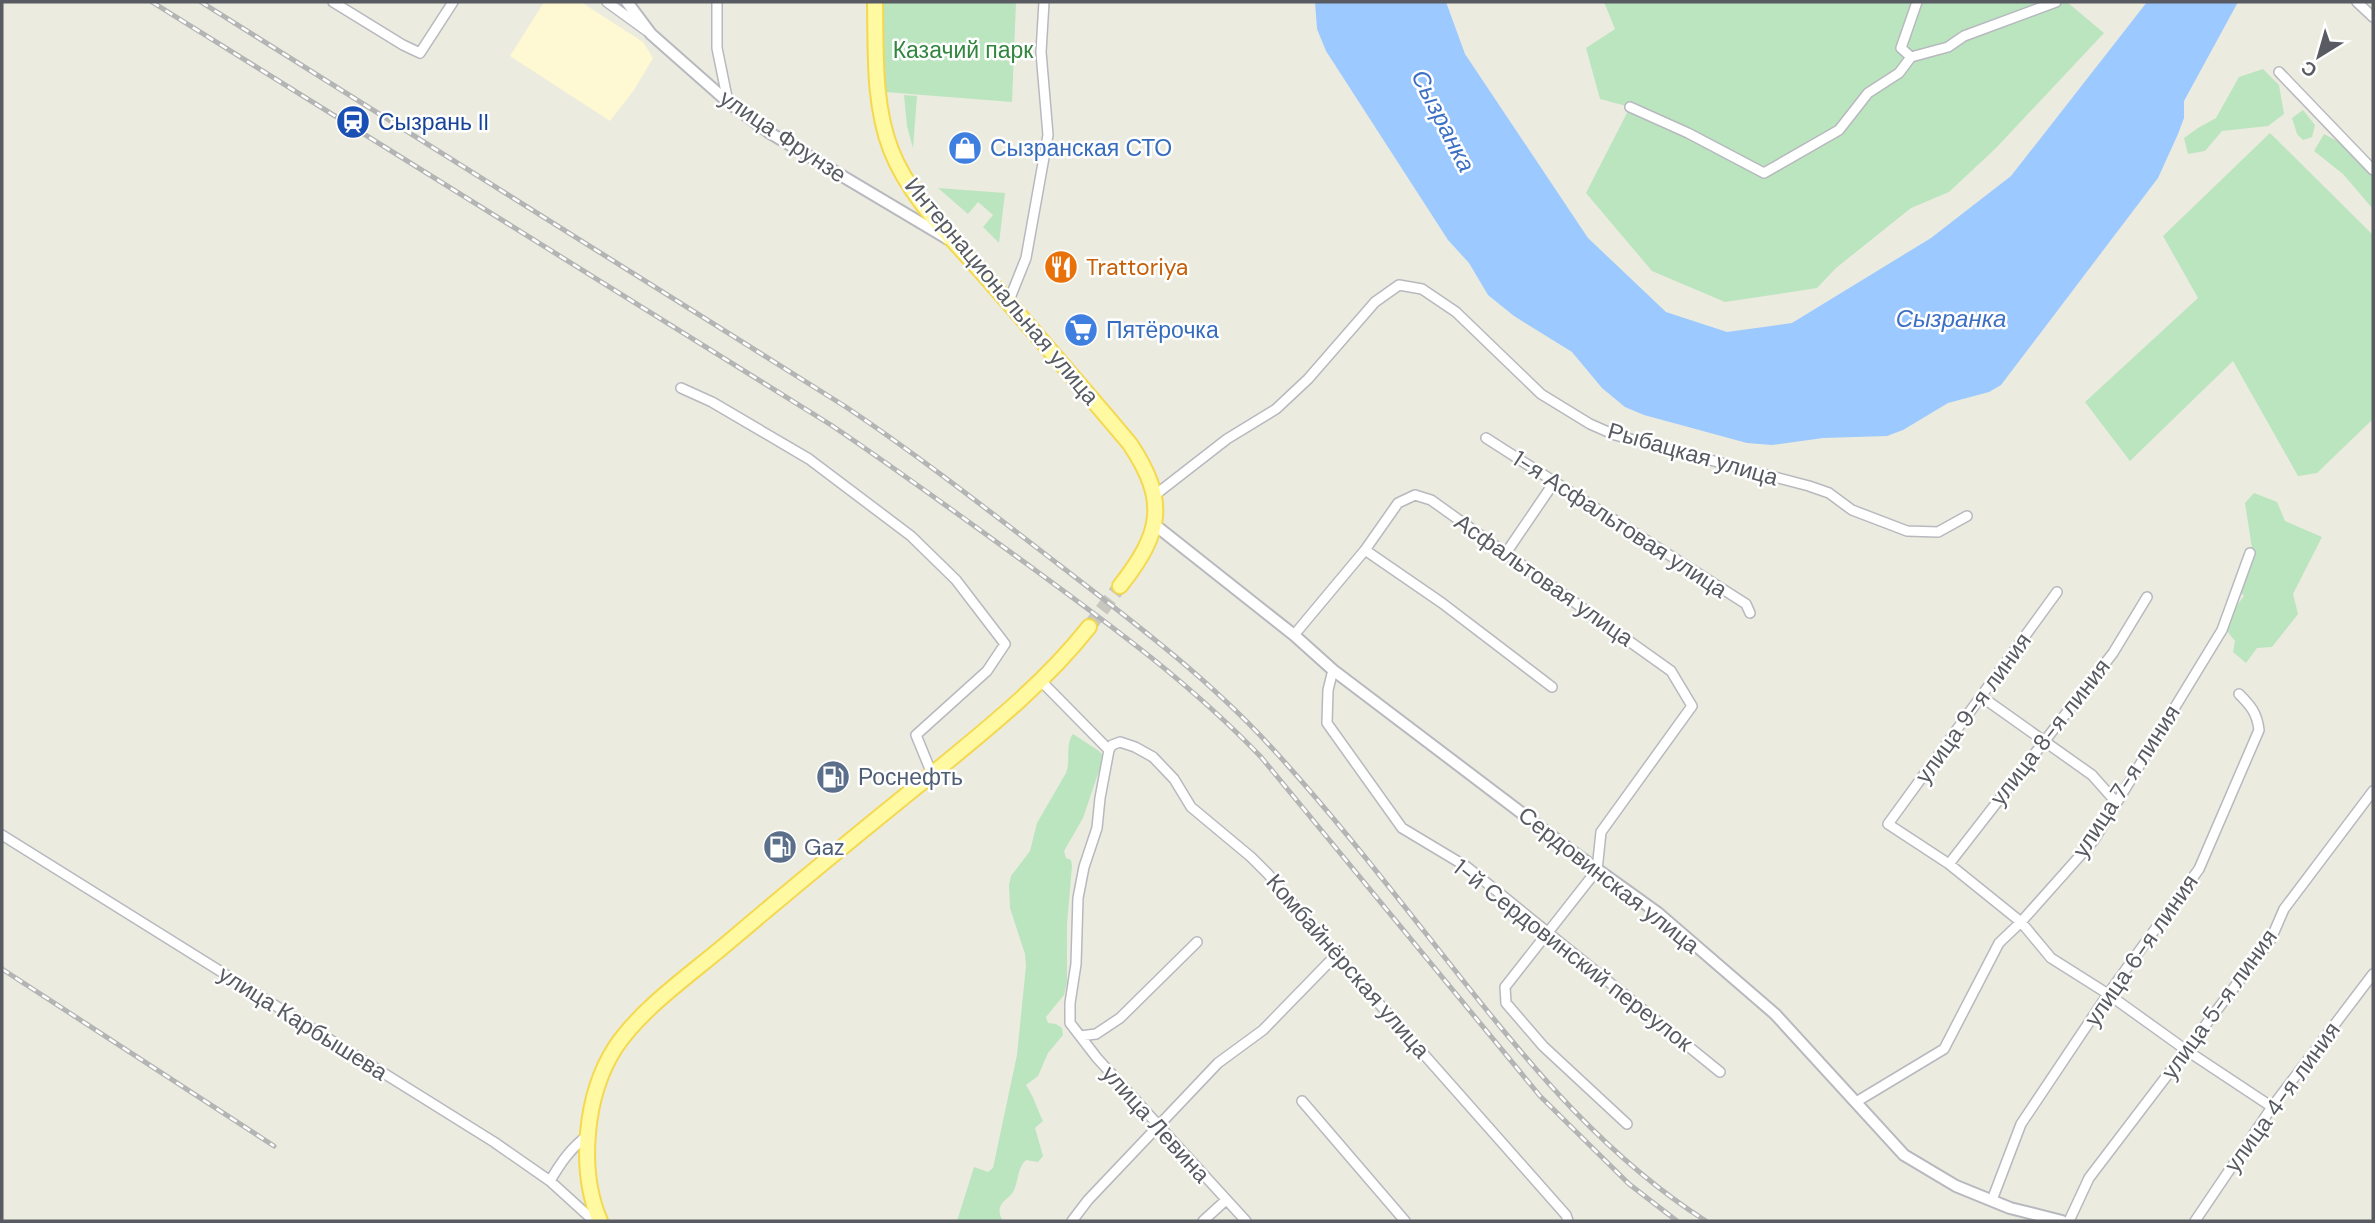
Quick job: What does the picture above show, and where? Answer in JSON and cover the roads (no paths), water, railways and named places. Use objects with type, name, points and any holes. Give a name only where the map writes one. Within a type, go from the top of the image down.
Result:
[{"type":"main road","name":"Интернациональная улица","points":[[874,2],[878,95],[891,150],[914,191],[1130,443],[1147,469],[1154,495],[1155,525]]},
{"type":"main road","points":[[1120,586],[1148,547],[1155,525]]},
{"type":"main road","points":[[600,1221],[595,1209],[589,1172],[588,1135],[595,1093],[622,1038],[638,1021],[773,905],[986,731],[1041,681],[1072,648],[1088,626]]},
{"type":"street","points":[[333,2],[402,45],[420,53],[453,2]]},
{"type":"street","points":[[607,2],[651,34]]},
{"type":"street","name":"улица Фрунзе","points":[[627,2],[651,34],[728,102],[770,133],[959,246]]},
{"type":"street","points":[[717,2],[717,48],[728,102]]},
{"type":"street","points":[[1009,303],[1026,258],[1048,135],[1041,52],[1044,2]]},
{"type":"street","points":[[1911,57],[1901,48],[1917,2]]},
{"type":"street","points":[[1630,107],[1688,133],[1764,173],[1839,130],[1868,93],[1899,73],[1911,57],[1948,47],[1964,36],[2056,2]]},
{"type":"street","points":[[2357,2],[2373,17]]},
{"type":"street","points":[[2279,72],[2373,170]]},
{"type":"street","points":[[898,210],[908,205],[914,191]]},
{"type":"street","name":"Рыбацкая улица","points":[[1154,495],[1227,439],[1276,409],[1308,379],[1375,302],[1399,285],[1422,289],[1433,296],[1456,312],[1541,394],[1590,424],[1615,435],[1636,443],[1717,460],[1809,486],[1829,493],[1852,510],[1907,531],[1938,532],[1968,516]]},
{"type":"street","points":[[681,388],[712,402],[809,459],[911,536],[956,580],[1005,644],[988,671],[916,735],[932,774]]},
{"type":"street","name":"1-я Асфальтовая улица","points":[[1486,438],[1746,604],[1750,613]]},
{"type":"street","points":[[1506,553],[1555,481]]},
{"type":"street","name":"Асфальтовая улица","points":[[1365,550],[1398,503],[1415,495],[1431,500],[1671,671],[1692,706],[1601,832],[1597,870]]},
{"type":"street","name":"Сердовинская улица","points":[[1155,525],[1294,635],[1333,670],[1658,914],[1775,1014],[1904,1155],[1956,1186],[2062,1221]]},
{"type":"street","points":[[1294,635],[1365,550],[1442,603],[1552,687]]},
{"type":"street","name":"улица 7-я линия","points":[[1856,1102],[1944,1049],[1999,943],[2094,840],[2222,630],[2250,553]]},
{"type":"street","name":"улица 9-я линия","points":[[1949,864],[1888,824],[2057,592]]},
{"type":"street","name":"улица 8-я линия","points":[[1949,864],[2113,653],[2147,597]]},
{"type":"street","name":"1-й Сердовинский переулок","points":[[1333,670],[1328,690],[1327,723],[1402,828],[1467,867],[1720,1072]]},
{"type":"street","points":[[1041,681],[1109,750]]},
{"type":"street","name":"улица 6-я линия","points":[[1992,1200],[2021,1124],[2108,994],[2199,869],[2259,730],[2252,708],[2239,694]]},
{"type":"street","points":[[1982,698],[2092,775],[2116,802]]},
{"type":"street","name":"Комбайнёрская улица","points":[[1109,750],[1112,745],[1120,742],[1153,757],[1174,779],[1191,807],[1251,856],[1566,1215],[1568,1221]]},
{"type":"street","name":"улица Левина","points":[[1109,750],[1097,828],[1084,867],[1078,898],[1076,964],[1070,1023],[1097,1058],[1246,1221]]},
{"type":"street","name":"улица 5-я линия","points":[[2069,1221],[2089,1178],[2271,939],[2284,909],[2373,791]]},
{"type":"street","name":"улица Карбышева","points":[[2,835],[494,1142],[550,1181],[594,1221]]},
{"type":"street","points":[[1949,864],[2021,922],[2052,958],[2272,1107]]},
{"type":"street","points":[[1597,870],[1505,987],[1506,1003],[1543,1046],[1627,1124]]},
{"type":"street","points":[[1080,1036],[1096,1034],[1120,1017],[1197,942]]},
{"type":"street","points":[[1072,1221],[1088,1200],[1218,1063],[1263,1030],[1336,955]]},
{"type":"street","name":"улица 4-я линия","points":[[2194,1221],[2272,1107],[2372,977]]},
{"type":"street","points":[[1302,1101],[1405,1221]]},
{"type":"street","points":[[550,1181],[568,1152],[588,1135]]},
{"type":"street","points":[[1203,1221],[1226,1200]]},
{"type":"water","name":"Сызранка","points":[[1315,2],[1446,2],[1465,54],[1588,238],[1666,312],[1727,332],[1792,323],[1931,238],[2011,176],[2147,2],[2238,2],[2184,101],[2184,118],[2158,178],[2001,385],[1989,392],[1948,403],[1903,430],[1887,436],[1823,438],[1772,445],[1747,443],[1644,415],[1625,407],[1602,388],[1572,352],[1514,316],[1488,295],[1469,263],[1448,240],[1326,51],[1317,29]]},
{"type":"tunnel","points":[[1089,627],[1120,586]]},
{"type":"railway","points":[[152,2],[831,425],[907,477],[1150,657],[1207,705],[1261,757],[1540,1096],[1629,1184],[1677,1221]]},
{"type":"railway","points":[[201,2],[846,407],[953,484],[1141,628],[1195,673],[1271,747],[1344,832],[1515,1045],[1573,1110],[1636,1170],[1706,1221]]},
{"type":"railway","points":[[2,969],[274,1146]]},
{"type":"place","name":"Сызрань II","points":[[353,122]]},
{"type":"place","name":"Сызранская СТО","points":[[965,148]]},
{"type":"place","name":"Trattoriya","points":[[1061,267]]},
{"type":"place","name":"Пятёрочка","points":[[1081,330]]},
{"type":"place","name":"Роснефть","points":[[833,777]]},
{"type":"place","name":"Gaz","points":[[780,847]]},
{"type":"park label","name":"Казачий парк","points":[[963,50]]}]
